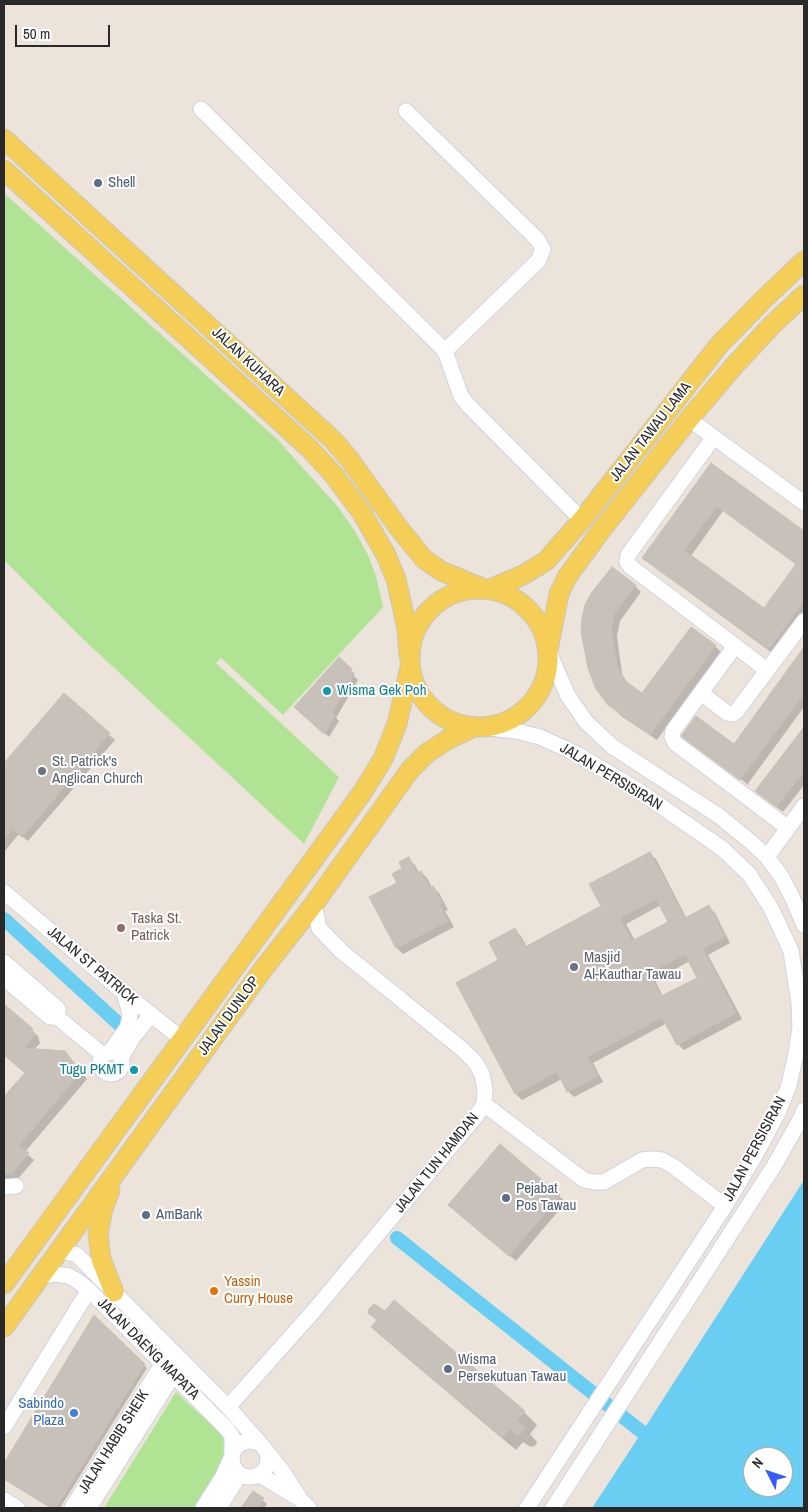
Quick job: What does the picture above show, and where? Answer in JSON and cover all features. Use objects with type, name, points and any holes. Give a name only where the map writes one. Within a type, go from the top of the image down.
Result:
[{"type":"main road","name":"JALAN KUHARA","points":[[4,139],[332,440],[350,460],[398,527],[424,559],[441,571],[486,588]]},
{"type":"main road","name":"JALAN KUHARA","points":[[4,170],[309,448],[333,474],[362,513],[386,555],[396,579],[407,630],[410,661]]},
{"type":"main road","points":[[53,184],[54,202],[70,218],[87,244]]},
{"type":"main road","name":"JALAN TAWAU LAMA","points":[[486,588],[523,576],[546,561],[582,520],[720,345],[804,261]]},
{"type":"main road","name":"JALAN TAWAU LAMA","points":[[548,650],[559,594],[567,577],[602,529],[689,419],[734,366],[773,324],[804,295]]},
{"type":"main road","points":[[486,588],[511,596],[529,609],[542,628],[548,650],[547,672],[538,694],[523,711],[504,722],[478,727],[456,723],[439,715],[425,702],[415,685],[410,661],[414,634],[424,615],[440,600],[460,591],[486,588]]},
{"type":"main road","name":"JALAN DUNLOP","points":[[4,1284],[362,793],[383,759],[397,724],[410,661]]},
{"type":"main road","name":"JALAN DUNLOP","points":[[4,1327],[410,770],[427,753],[447,740],[478,727]]},
{"type":"main road","points":[[182,1039],[202,1034],[210,1029],[238,1004]]},
{"type":"main road","points":[[114,1292],[101,1259],[98,1234],[103,1209],[119,1168]]},
{"type":"main road","points":[[4,1292],[38,1254],[50,1250],[59,1250]]},
{"type":"street","points":[[201,109],[446,351],[461,396],[469,406],[582,520]]},
{"type":"street","points":[[406,111],[537,239],[543,249],[538,261],[446,351]]},
{"type":"street","points":[[689,419],[804,503]]},
{"type":"street","points":[[714,437],[628,555],[627,562],[631,567],[767,670]]},
{"type":"street","points":[[701,693],[727,713],[732,714],[736,712],[804,621]]},
{"type":"street","points":[[735,646],[673,731],[672,737],[673,740],[788,828]]},
{"type":"street","name":"JALAN PERSISIRAN","points":[[548,650],[568,696],[600,737],[719,816],[751,842],[767,857],[791,895],[804,925]]},
{"type":"street","name":"JALAN PERSISIRAN","points":[[478,727],[516,731],[540,737],[577,754],[697,830],[736,861],[749,874],[771,908],[791,951],[800,1003],[800,1028],[789,1085],[778,1113],[756,1154],[725,1206],[527,1508]]},
{"type":"street","points":[[767,857],[804,806]]},
{"type":"street","name":"JALAN ST PATRICK","points":[[4,892],[182,1039]]},
{"type":"street","name":"JALAN TUN HAMDAN","points":[[228,1406],[312,1313],[477,1116],[484,1104],[485,1089],[482,1074],[475,1062],[462,1049],[340,952],[319,928],[314,904]]},
{"type":"street","points":[[4,962],[58,1009],[57,1017]]},
{"type":"street","points":[[4,978],[50,1017],[57,1017],[111,1055]]},
{"type":"street","points":[[111,1055],[129,1022],[130,1013],[124,993]]},
{"type":"street","points":[[111,1055],[133,1037],[151,1015]]},
{"type":"street","points":[[484,1104],[584,1180],[604,1182],[642,1160],[662,1160],[673,1166],[725,1206]]},
{"type":"street","name":"JALAN PERSISIRAN","points":[[553,1508],[774,1166],[804,1110]]},
{"type":"street","name":"JALAN DAENG MAPATA","points":[[59,1250],[78,1256],[228,1406],[283,1472],[305,1504]]},
{"type":"street","name":"JALAN DAENG MAPATA","points":[[38,1280],[47,1275],[62,1274],[76,1280],[89,1290],[227,1429],[232,1436],[232,1456]]},
{"type":"street","points":[[4,1427],[89,1290]]},
{"type":"street","name":"JALAN HABIB SHEIK","points":[[72,1508],[171,1349]]},
{"type":"street","name":"JALAN HABIB SHEIK","points":[[89,1508],[174,1374]]},
{"type":"street","points":[[203,1508],[222,1478],[232,1456],[237,1446],[242,1442],[253,1440],[263,1448],[267,1466],[260,1474],[250,1478],[240,1474],[233,1466],[232,1456]]},
{"type":"street","points":[[219,1508],[240,1474]]},
{"type":"street","points":[[260,1474],[305,1504]]},
{"type":"street","points":[[4,1500],[17,1508]]},
{"type":"green space","points":[[4,193],[278,440],[338,507],[355,531],[368,555],[376,576],[383,607],[283,715],[221,658],[216,663],[339,777],[304,844],[84,640],[4,560]]},
{"type":"green space","points":[[176,1392],[233,1445],[194,1508],[104,1508]]},
{"type":"water","points":[[804,1180],[804,1508],[592,1508],[642,1432]]},
{"type":"building","points":[[711,463],[804,531],[804,601],[769,649],[642,558]],"holes":[[[717,506],[796,564],[764,608],[684,550]]]},
{"type":"building","points":[[612,567],[636,585],[614,614],[611,629],[617,666],[624,680],[642,693],[691,627],[716,645],[650,735],[608,705],[596,689],[588,668],[581,632],[585,605],[592,592]]},
{"type":"building","points":[[804,647],[804,694],[740,780],[682,737],[696,716],[734,744]]},
{"type":"building","name":"Wisma Gek Poh","points":[[339,657],[352,669],[350,671],[354,674],[332,713],[335,716],[324,734],[294,707]]},
{"type":"building","points":[[64,693],[110,733],[22,837],[13,829],[4,839],[4,763]]},
{"type":"building","points":[[804,727],[804,771],[776,807],[755,791]]},
{"type":"building","name":"Masjid Al-Kauthar Tawau","points":[[650,852],[685,918],[709,905],[725,936],[703,949],[736,1013],[677,1045],[662,1017],[587,1057],[598,1076],[567,1092],[557,1072],[515,1094],[456,983],[498,960],[489,942],[515,928],[525,947],[601,906],[589,884]],"holes":[[[656,899],[668,922],[632,941],[620,918]],[[685,954],[697,978],[661,996],[649,973]]]},
{"type":"building","points":[[409,857],[417,873],[421,871],[430,888],[433,886],[442,903],[440,905],[448,921],[396,948],[369,897],[397,883],[392,874],[402,868],[399,862]]},
{"type":"building","points":[[4,1004],[32,1028],[34,1036],[24,1048],[65,1051],[81,1072],[19,1145],[29,1153],[12,1173],[4,1174],[4,1096],[25,1073],[4,1055]]},
{"type":"building","name":"Pejabat Pos Tawau","points":[[500,1144],[560,1195],[509,1256],[448,1205]]},
{"type":"building","name":"Wisma Persekutuan Tawau","points":[[394,1300],[525,1411],[517,1421],[525,1428],[523,1432],[517,1435],[510,1429],[502,1438],[371,1327],[377,1320],[368,1313],[369,1309],[374,1304],[385,1311]]},
{"type":"building","name":"Sabindo Plaza","points":[[94,1315],[145,1364],[56,1508],[51,1508],[4,1479],[4,1463]]},
{"type":"building","points":[[253,1491],[264,1498],[257,1508],[241,1508]]},
{"type":"waterway","points":[[4,919],[120,1025]]},
{"type":"waterway","points":[[397,1238],[642,1432]]},
{"type":"place","name":"Shell","points":[[98,183]]},
{"type":"place","name":"Wisma Gek Poh","points":[[327,691]]},
{"type":"place","name":"St. Patrick's Anglican Church","points":[[42,771]]},
{"type":"place","name":"Taska St. Patrick","points":[[121,928]]},
{"type":"place","name":"Masjid Al-Kauthar Tawau","points":[[574,967]]},
{"type":"place","name":"Tugu PKMT","points":[[134,1070]]},
{"type":"place","name":"Pejabat Pos Tawau","points":[[506,1198]]},
{"type":"place","name":"AmBank","points":[[146,1215]]},
{"type":"place","name":"Yassin Curry House","points":[[214,1291]]},
{"type":"place","name":"Wisma Persekutuan Tawau","points":[[448,1369]]},
{"type":"place","name":"Sabindo Plaza","points":[[74,1413]]}]
